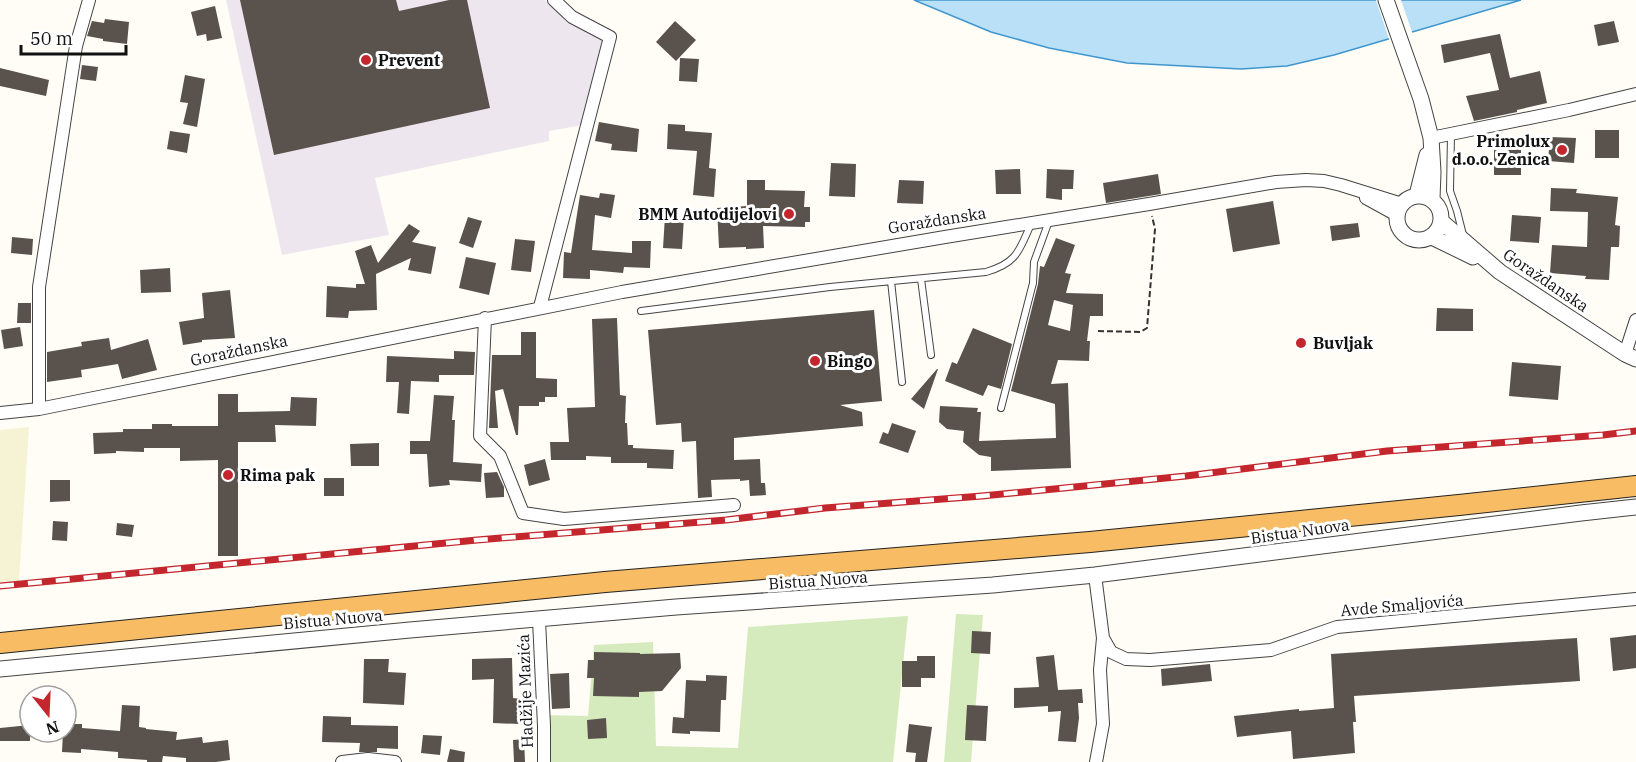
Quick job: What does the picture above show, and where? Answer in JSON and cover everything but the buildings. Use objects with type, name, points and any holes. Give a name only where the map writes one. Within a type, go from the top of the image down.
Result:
[{"type":"highway","points":[[0,643],[605,582],[1090,542],[1636,486]]},
{"type":"street","points":[[39,409],[39,287],[76,46],[89,0]]},
{"type":"street","points":[[540,307],[610,37],[572,16],[554,0]]},
{"type":"street","points":[[1386,0],[1421,99],[1431,138],[1425,197]]},
{"type":"street","points":[[1431,138],[1636,94]]},
{"type":"street","name":"Goraždanska","points":[[0,413],[39,409],[540,307],[1276,182],[1306,180],[1341,184],[1400,209]]},
{"type":"street","points":[[1425,197],[1441,210],[1442,222],[1432,237],[1425,240],[1410,239],[1400,229],[1400,209],[1406,200],[1425,197]]},
{"type":"street","name":"Goraždanska","points":[[1442,222],[1500,272],[1631,356]]},
{"type":"street","points":[[1432,237],[1500,272]]},
{"type":"street","points":[[485,318],[480,436],[500,456],[523,513],[564,519],[734,505]]},
{"type":"street","points":[[1631,356],[1636,320]]},
{"type":"street","name":"Bistua Nuova","points":[[0,669],[676,607],[981,586],[1095,575],[1636,507]]},
{"type":"street","points":[[1095,575],[1103,638],[1100,670],[1103,724],[1096,762]]},
{"type":"street","name":"Avde Smaljovića","points":[[1103,638],[1112,652],[1126,659],[1150,660],[1211,656],[1271,650],[1337,627],[1636,599]]},
{"type":"street","name":"Hadžije Mazića","points":[[539,620],[544,762]]},
{"type":"street","points":[[342,762],[368,759],[394,762]]},
{"type":"lane","points":[[1451,134],[1450,191],[1465,242]]},
{"type":"lane","points":[[1001,408],[1033,283],[1034,262],[1049,220]]},
{"type":"lane","points":[[641,311],[830,287],[986,272],[1000,268],[1016,256],[1032,223]]},
{"type":"lane","points":[[921,279],[931,355]]},
{"type":"lane","points":[[891,281],[902,382]]},
{"type":"path","points":[[1098,331],[1140,332],[1147,327],[1155,229],[1149,204]]},
{"type":"shaded area","name":"Prevent","points":[[226,0],[544,0],[560,9],[565,21],[605,40],[583,125],[549,131],[549,141],[375,178],[389,235],[282,255]]},
{"type":"shaded area","points":[[29,427],[19,581],[0,582],[0,430]]},
{"type":"green space","points":[[956,614],[983,615],[971,762],[944,762]]},
{"type":"green space","points":[[908,616],[893,762],[548,762],[545,715],[588,716],[594,645],[653,642],[656,746],[738,748],[748,627]]},
{"type":"water","points":[[914,0],[1521,0],[1334,55],[1287,66],[1241,69],[1127,63],[1049,48],[991,32]]},
{"type":"pier","points":[[1376,0],[1401,0],[1413,35],[1390,42]]},
{"type":"railway","points":[[0,586],[477,540],[726,520],[825,508],[982,496],[1186,476],[1387,451],[1636,431]]},
{"type":"place","name":"Prevent","points":[[366,60]]},
{"type":"place","name":"Primolux d.o.o. Zenica","points":[[1562,150]]},
{"type":"place","name":"BMM Autodijelovi","points":[[789,214]]},
{"type":"place","name":"Buvljak","points":[[1301,343]]},
{"type":"place","name":"Bingo","points":[[815,361]]},
{"type":"place","name":"Rima pak","points":[[228,475]]}]
